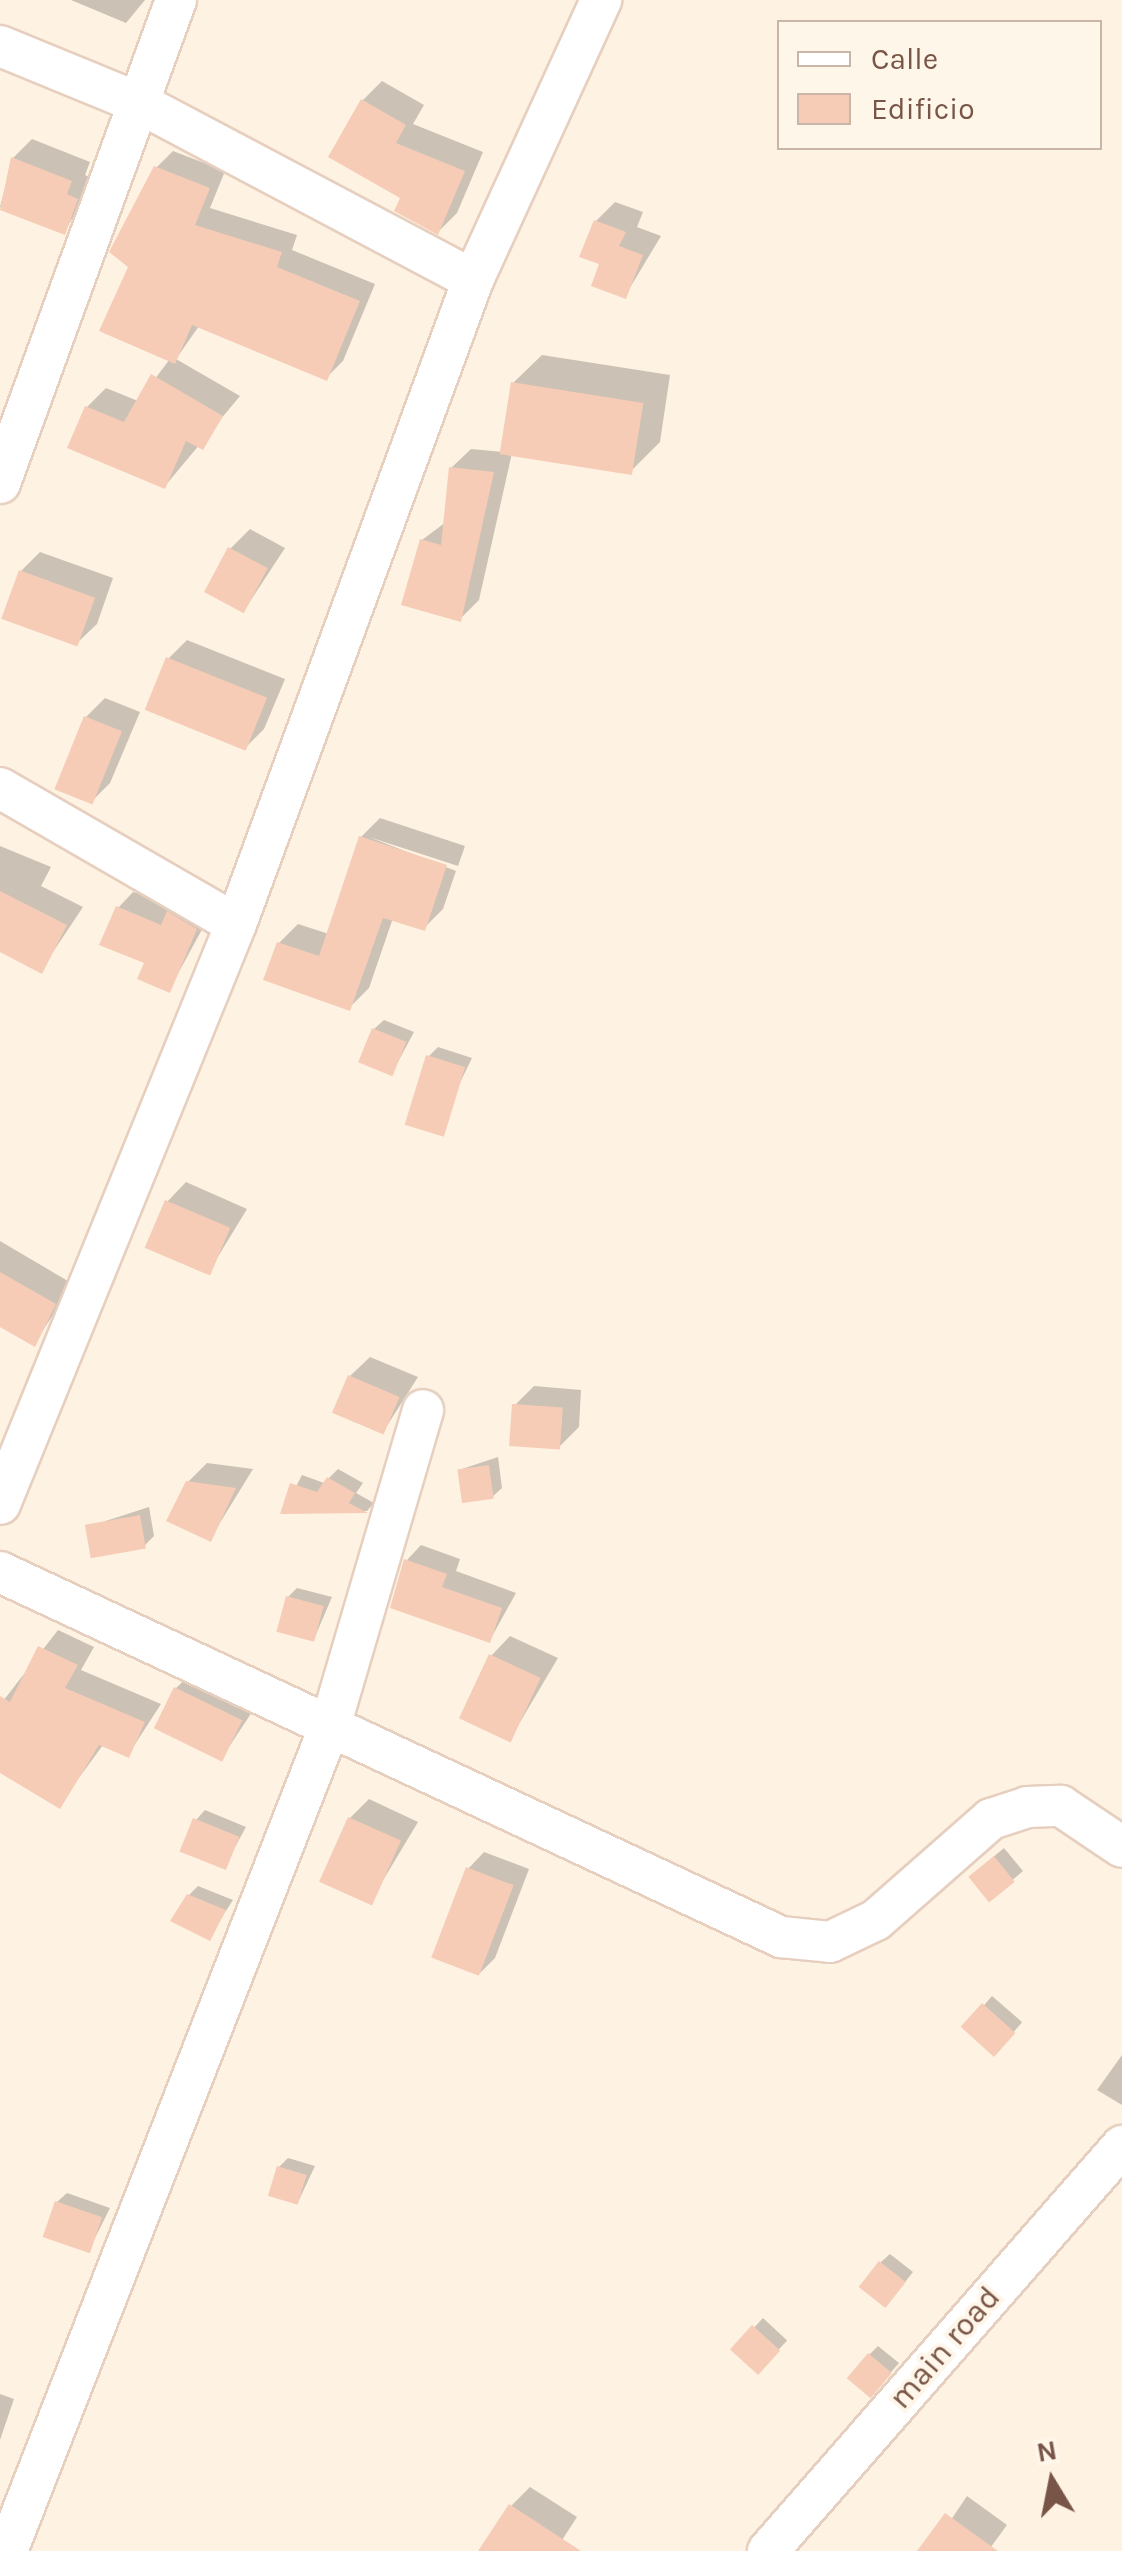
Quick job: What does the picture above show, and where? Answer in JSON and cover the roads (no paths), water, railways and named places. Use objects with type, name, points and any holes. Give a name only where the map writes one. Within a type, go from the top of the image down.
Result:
[{"type":"street","points":[[0,483],[176,0]]},
{"type":"street","points":[[0,1504],[236,924],[473,280],[600,0]]},
{"type":"street","points":[[0,46],[139,103],[473,280]]},
{"type":"street","points":[[0,788],[236,924]]},
{"type":"street","points":[[7,2551],[331,1723],[423,1410]]},
{"type":"street","points":[[0,1572],[331,1723],[781,1937],[830,1942],[876,1920],[991,1819],[1027,1807],[1061,1806],[1122,1846]]},
{"type":"street","name":"main road","points":[[768,2551],[1122,2146]]}]
